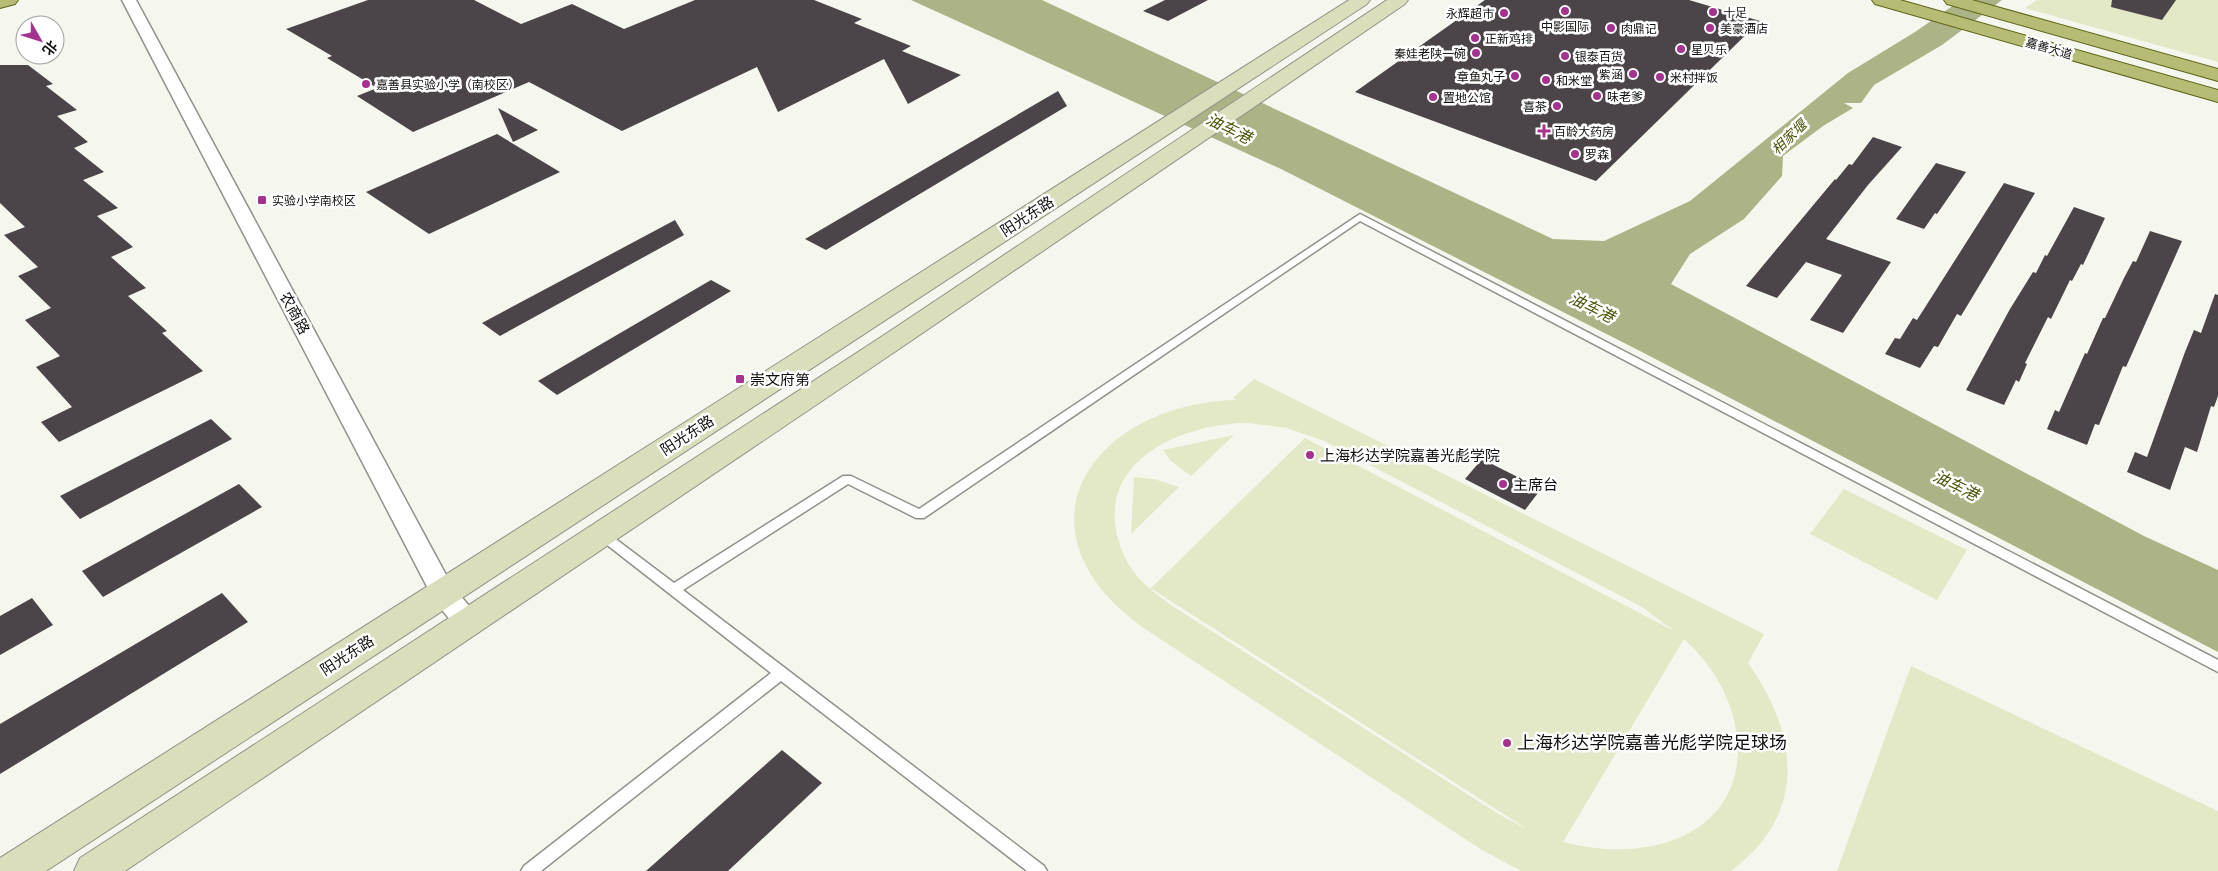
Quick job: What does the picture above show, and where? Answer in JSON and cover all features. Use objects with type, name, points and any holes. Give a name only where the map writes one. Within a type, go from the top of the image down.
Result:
[{"type":"main road","points":[[0,3],[9,0]]},
{"type":"main road","name":"阳光东路","points":[[13,871],[1361,0]]},
{"type":"main road","name":"阳光东路","points":[[93,871],[1145,172],[1400,0]]},
{"type":"main road","name":"嘉善大道","points":[[1880,0],[2218,96]]},
{"type":"main road","name":"嘉善大道","points":[[1953,0],[2218,74]]},
{"type":"street","name":"农商路","points":[[129,0],[443,593],[468,622]]},
{"type":"lane","points":[[674,590],[847,479],[920,515],[1360,217],[2218,666]]},
{"type":"lane","points":[[601,534],[1039,871]]},
{"type":"lane","points":[[529,871],[781,673]]},
{"type":"shaded area","points":[[2037,0],[2218,0],[2218,62],[2025,8]]},
{"type":"shaded area","name":"上海杉达学院嘉善光彪学院足球场","points":[[1254,379],[1764,634],[1748,663],[1765,690],[1778,718],[1785,745],[1788,773],[1784,799],[1773,825],[1756,849],[1731,871],[1521,871],[1482,850],[1142,627],[1101,589],[1079,551],[1074,513],[1084,478],[1107,448],[1142,423],[1185,407],[1236,400],[1233,398]],"holes":[[[1248,423],[1287,428],[1324,441],[1642,607],[1674,631],[1305,438],[1150,589],[1132,570],[1120,547],[1116,530],[1116,504],[1123,482],[1136,463],[1155,448],[1177,437],[1201,429]],[[1151,590],[1527,829],[1500,815],[1171,605]],[[1684,639],[1707,663],[1724,691],[1734,721],[1738,751],[1734,780],[1720,806],[1698,827],[1665,843],[1652,846],[1614,849],[1588,847],[1563,842]]]},
{"type":"shaded area","points":[[1234,435],[1191,476],[1171,461],[1163,450]]},
{"type":"shaded area","points":[[1134,477],[1154,479],[1179,487],[1131,534]]},
{"type":"shaded area","points":[[1844,489],[1967,550],[1937,600],[1810,534]]},
{"type":"shaded area","points":[[1911,666],[2218,811],[2218,871],[1837,871]]},
{"type":"water","points":[[911,0],[1042,0],[1553,239],[1604,241],[1690,201],[1848,73],[1915,32],[1961,0],[2002,0],[1942,45],[1874,85],[1861,103],[1844,103],[1853,108],[1823,126],[1783,156],[1782,176],[1744,219],[1690,254],[1671,284],[2144,536],[2218,570],[2218,652],[1640,351],[1281,169]]},
{"type":"building","points":[[368,0],[474,0],[521,24],[572,4],[624,29],[695,0],[814,0],[862,19],[854,23],[911,46],[902,51],[961,75],[908,104],[884,59],[778,112],[757,67],[622,131],[529,82],[413,132],[357,96],[377,88],[327,58],[332,56],[286,29]]},
{"type":"building","points":[[1165,0],[1208,0],[1168,21],[1143,11]]},
{"type":"building","name":"银泰百货","points":[[1485,0],[1689,0],[1760,21],[1596,181],[1355,92]]},
{"type":"building","points":[[2112,0],[2176,0],[2162,20],[2111,7]]},
{"type":"building","points":[[0,65],[28,65],[53,84],[46,86],[77,110],[57,116],[88,142],[74,148],[104,172],[83,180],[118,208],[97,216],[133,247],[111,257],[146,288],[128,296],[167,331],[162,333],[203,371],[59,442],[41,422],[72,407],[36,367],[60,356],[25,320],[51,308],[18,276],[38,267],[4,235],[25,227],[0,203]]},
{"type":"building","points":[[1058,91],[1067,106],[826,250],[805,239]]},
{"type":"building","points":[[498,108],[538,130],[513,142]]},
{"type":"building","points":[[497,134],[560,172],[429,234],[366,192]]},
{"type":"building","points":[[1873,137],[1902,147],[1868,185],[1826,239],[1891,262],[1843,333],[1810,320],[1842,275],[1806,262],[1777,298],[1746,286],[1835,179],[1849,164],[1852,165]]},
{"type":"building","points":[[1936,163],[1966,172],[1937,214],[1935,213],[1924,229],[1896,219]]},
{"type":"building","points":[[2004,183],[2035,193],[1961,316],[1957,314],[1938,347],[1934,346],[1920,368],[1885,354],[1895,338],[1900,339],[1913,318],[1917,320]]},
{"type":"building","points":[[2074,207],[2105,218],[2083,265],[2081,264],[2072,281],[2070,280],[2051,319],[2048,317],[2025,363],[2027,364],[2019,382],[2016,380],[2004,405],[1966,390],[2010,309],[2033,272],[2036,273],[2045,255],[2047,256]]},
{"type":"building","points":[[675,220],[684,235],[500,336],[482,323]]},
{"type":"building","points":[[2150,231],[2182,241],[2126,367],[2123,366],[2099,425],[2095,424],[2087,445],[2047,429],[2055,410],[2059,412],[2085,353],[2087,354],[2103,318],[2105,318],[2133,261],[2136,262]]},
{"type":"building","points":[[711,280],[731,291],[557,395],[538,381]]},
{"type":"building","points":[[2215,294],[2218,295],[2218,396],[2214,407],[2211,406],[2197,452],[2185,447],[2170,490],[2127,472],[2135,452],[2147,457],[2194,330],[2201,333]]},
{"type":"building","points":[[211,419],[232,439],[80,519],[60,496]]},
{"type":"building","name":"主席台","points":[[1482,459],[1541,489],[1525,510],[1465,479]]},
{"type":"building","points":[[239,484],[262,507],[103,597],[82,571]]},
{"type":"building","points":[[222,593],[248,622],[0,774],[0,724]]},
{"type":"building","points":[[32,598],[53,625],[0,655],[0,616]]},
{"type":"building","points":[[782,750],[822,783],[728,871],[646,871]]},
{"type":"place","name":"中影国际","points":[[1565,11]]},
{"type":"place","name":"十足","points":[[1713,12]]},
{"type":"place","name":"永辉超市","points":[[1504,13]]},
{"type":"place","name":"肉鼎记","points":[[1611,28]]},
{"type":"place","name":"美豪酒店","points":[[1710,28]]},
{"type":"place","name":"正新鸡排","points":[[1475,38]]},
{"type":"place","name":"星贝乐","points":[[1681,49]]},
{"type":"place","name":"秦娃老陕一碗","points":[[1476,53]]},
{"type":"place","name":"银泰百货","points":[[1565,56]]},
{"type":"place","name":"紫涵","points":[[1633,74]]},
{"type":"place","name":"章鱼丸子","points":[[1515,76]]},
{"type":"place","name":"米村拌饭","points":[[1660,77]]},
{"type":"place","name":"和米堂","points":[[1546,80]]},
{"type":"place","name":"嘉善县实验小学（南校区）","points":[[366,84]]},
{"type":"place","name":"味老爹","points":[[1597,96]]},
{"type":"place","name":"置地公馆","points":[[1433,97]]},
{"type":"place","name":"喜茶","points":[[1557,106]]},
{"type":"place","name":"百龄大药房","points":[[1544,131]]},
{"type":"place","name":"罗森","points":[[1575,154]]},
{"type":"place","name":"实验小学南校区","points":[[262,200]]},
{"type":"place","name":"崇文府第","points":[[740,379]]},
{"type":"place","name":"上海杉达学院嘉善光彪学院","points":[[1310,455]]},
{"type":"place","name":"主席台","points":[[1503,484]]},
{"type":"place","name":"上海杉达学院嘉善光彪学院足球场","points":[[1507,743]]},
{"type":"water label","name":"油车港","points":[[1229,128]]},
{"type":"water label","name":"相家堰","points":[[1789,137]]},
{"type":"water label","name":"油车港","points":[[1592,307]]},
{"type":"water label","name":"油车港","points":[[1956,485]]}]
